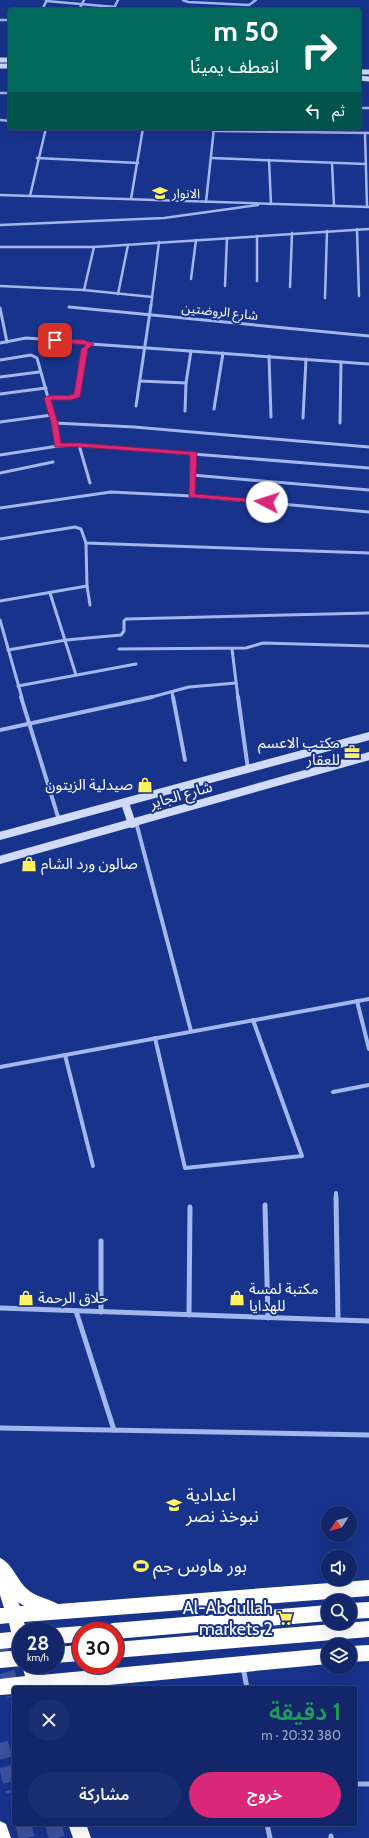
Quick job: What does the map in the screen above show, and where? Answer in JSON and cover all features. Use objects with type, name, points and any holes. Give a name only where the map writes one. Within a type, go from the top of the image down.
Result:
[{"type":"highway","points":[[0,1566],[8,1580],[28,1601],[41,1607],[65,1611]]},
{"type":"highway","points":[[0,1569],[7,1616],[369,1588]]},
{"type":"highway","points":[[357,1611],[369,1610]]},
{"type":"highway","points":[[124,1630],[321,1614]]},
{"type":"highway","points":[[124,1649],[369,1629]]},
{"type":"highway","points":[[0,1640],[12,1639]]},
{"type":"highway","points":[[357,1654],[369,1653]]},
{"type":"highway","points":[[0,1686],[69,1684],[321,1657]]},
{"type":"highway","points":[[0,1660],[12,1659]]},
{"type":"highway","points":[[33,1674],[36,1686]]},
{"type":"highway","points":[[79,1826],[82,1838]]},
{"type":"highway","points":[[0,1830],[2,1838]]},
{"type":"street","points":[[80,8],[84,0]]},
{"type":"street","points":[[47,1],[114,8],[118,0]]},
{"type":"street","points":[[184,0],[188,2],[249,5],[254,3],[256,0]]},
{"type":"street","points":[[30,196],[37,158],[45,130]]},
{"type":"street","points":[[131,199],[143,130]]},
{"type":"street","points":[[206,202],[214,130]]},
{"type":"street","points":[[271,130],[369,134]]},
{"type":"street","points":[[0,195],[368,207],[365,133]]},
{"type":"street","points":[[37,158],[138,164]]},
{"type":"street","points":[[211,158],[366,164]]},
{"type":"street","points":[[269,160],[271,204]]},
{"type":"street","points":[[332,163],[334,206]]},
{"type":"street","points":[[0,225],[164,218],[271,204]]},
{"type":"street","points":[[357,229],[359,296]]},
{"type":"street","points":[[0,247],[94,247],[369,229]]},
{"type":"street","points":[[325,298],[327,231]]},
{"type":"street","points":[[290,287],[292,233]]},
{"type":"street","points":[[257,236],[257,281]]},
{"type":"street","points":[[225,286],[227,238]]},
{"type":"street","points":[[191,279],[196,240]]},
{"type":"street","points":[[136,406],[146,348],[159,242]]},
{"type":"street","points":[[118,294],[128,245]]},
{"type":"street","points":[[84,290],[94,247]]},
{"type":"street","points":[[0,286],[84,290],[152,297]]},
{"type":"street","name":"شارع الروضتين","points":[[69,307],[369,336]]},
{"type":"street","points":[[0,308],[7,342]]},
{"type":"street","points":[[0,343],[26,338],[369,364]]},
{"type":"street","points":[[47,398],[71,398],[78,395],[85,349],[90,344]]},
{"type":"street","points":[[185,411],[186,383],[191,351]]},
{"type":"street","points":[[214,409],[223,354]]},
{"type":"street","points":[[0,360],[34,356],[37,358],[39,372],[46,388],[47,398],[55,423],[58,446]]},
{"type":"street","points":[[270,356],[270,417]]},
{"type":"street","points":[[303,418],[306,359]]},
{"type":"street","points":[[340,423],[341,362]]},
{"type":"street","points":[[0,377],[39,372]]},
{"type":"street","points":[[140,381],[186,383]]},
{"type":"street","points":[[0,394],[46,388]]},
{"type":"street","points":[[0,422],[52,415]]},
{"type":"street","points":[[55,423],[134,427],[369,447]]},
{"type":"street","points":[[79,445],[90,483]]},
{"type":"street","points":[[0,455],[58,446],[79,445],[369,468]]},
{"type":"street","points":[[192,496],[194,453]]},
{"type":"street","points":[[0,473],[53,462]]},
{"type":"street","points":[[192,475],[369,490]]},
{"type":"street","points":[[0,508],[111,492],[192,496],[369,512]]},
{"type":"street","points":[[0,539],[75,527],[80,529],[86,543],[86,586],[90,605]]},
{"type":"street","points":[[86,543],[369,553]]},
{"type":"street","points":[[0,602],[86,586]]},
{"type":"street","points":[[50,593],[76,675]]},
{"type":"street","points":[[8,650],[66,640],[121,635],[124,631],[124,620],[126,619],[369,613]]},
{"type":"street","points":[[0,620],[29,724],[59,820]]},
{"type":"street","points":[[119,649],[232,649],[246,648],[263,643],[369,646]]},
{"type":"street","points":[[232,649],[248,769]]},
{"type":"street","points":[[18,686],[136,664]]},
{"type":"street","points":[[0,730],[189,688],[236,683]]},
{"type":"street","points":[[172,692],[185,760]]},
{"type":"street","name":"شارع الجاير","points":[[0,836],[369,736]]},
{"type":"street","name":"شارع الجاير","points":[[0,860],[369,756]]},
{"type":"street","points":[[125,802],[134,823],[191,1031]]},
{"type":"street","points":[[0,1067],[369,999]]},
{"type":"street","points":[[357,1001],[369,1049]]},
{"type":"street","points":[[155,1038],[185,1168],[302,1156],[253,1020]]},
{"type":"street","points":[[65,1055],[92,1166]]},
{"type":"street","points":[[333,1092],[369,1085]]},
{"type":"street","points":[[336,1193],[338,1320]]},
{"type":"street","points":[[265,1205],[268,1318]]},
{"type":"street","points":[[189,1315],[190,1207]]},
{"type":"street","points":[[101,1241],[101,1312]]},
{"type":"street","points":[[0,1308],[369,1321]]},
{"type":"street","points":[[76,1311],[114,1430]]},
{"type":"street","points":[[0,1428],[369,1435]]},
{"type":"street","points":[[243,1664],[246,1686]]},
{"type":"street","points":[[357,1784],[369,1784]]},
{"type":"street","points":[[268,1826],[270,1838]]},
{"type":"tunnel","points":[[0,1649],[12,1689]]},
{"type":"tunnel","points":[[0,1743],[12,1785]]},
{"type":"tunnel","points":[[24,1826],[27,1838]]},
{"type":"tunnel","points":[[54,1826],[57,1838]]},
{"type":"place","name":"الانوار","points":[[160,193]]},
{"type":"place","name":"مكتب الاعسم للعقار","points":[[352,752]]},
{"type":"place","name":"صيدلية الزيتون","points":[[145,785]]},
{"type":"place","name":"صالون ورد الشام","points":[[29,864]]},
{"type":"place","name":"حلاق الرحمة","points":[[26,1298]]},
{"type":"place","name":"مكتبة لمسة للهدايا","points":[[237,1298]]},
{"type":"place","name":"اعدادية نبوخذ نصر","points":[[174,1505]]},
{"type":"place","name":"بور هاوس جم","points":[[141,1566]]},
{"type":"place","name":"Al-Abdullah markets 2","points":[[285,1618]]},
{"type":"route","points":[[55,340],[84,342],[90,344],[86,346],[85,349],[78,395],[71,398],[47,398],[55,423],[58,446],[79,445],[194,453],[192,496],[267,502]]}]
